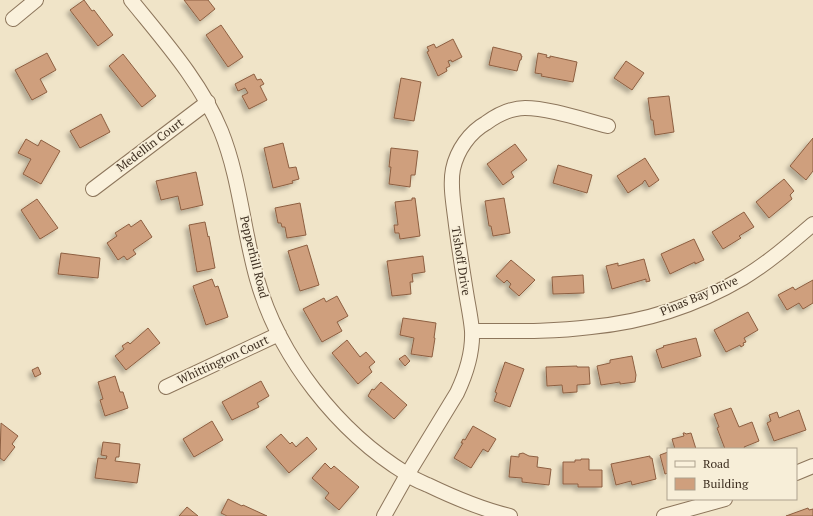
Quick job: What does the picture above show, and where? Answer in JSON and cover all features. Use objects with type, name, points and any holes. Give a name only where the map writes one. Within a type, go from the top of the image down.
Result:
[{"type":"street","points":[[13,19],[36,0]]},
{"type":"street","name":"Pepperhill Road","points":[[131,0],[182,63],[208,102],[226,144],[233,167],[258,280],[268,308],[279,334],[310,384],[337,416],[373,450],[407,475],[454,498],[487,510],[510,516]]},
{"type":"street","name":"Medellin Court","points":[[93,188],[208,102]]},
{"type":"street","name":"Tishoff Drive","points":[[384,516],[457,393],[464,379],[469,360],[472,331],[458,248],[452,200],[453,169],[457,156],[463,145],[477,128],[496,116],[511,110],[523,108],[538,109],[608,126]]},
{"type":"street","name":"Pinas Bay Drive","points":[[472,331],[556,330],[591,327],[628,322],[672,310],[711,294],[744,277],[776,254],[813,224]]},
{"type":"street","name":"Whittington Court","points":[[166,387],[279,334]]},
{"type":"street","points":[[797,473],[813,466]]},
{"type":"street","points":[[664,516],[721,500]]},
{"type":"building","points":[[84,0],[92,11],[94,10],[113,35],[98,46],[70,10]]},
{"type":"building","points":[[184,0],[208,0],[215,9],[200,21]]},
{"type":"building","points":[[221,25],[243,57],[228,67],[206,35]]},
{"type":"building","points":[[453,39],[462,57],[452,62],[451,60],[448,61],[450,66],[446,68],[447,71],[438,76],[427,52],[429,51],[427,47],[434,44],[436,48]]},
{"type":"building","points":[[493,47],[521,54],[522,56],[517,71],[489,65]]},
{"type":"building","points":[[47,53],[56,70],[40,79],[47,92],[32,100],[15,70]]},
{"type":"building","points":[[538,53],[547,55],[546,57],[550,58],[550,56],[577,62],[573,82],[541,76],[542,74],[535,73]]},
{"type":"building","points":[[123,54],[156,96],[142,107],[109,66]]},
{"type":"building","points":[[626,61],[644,73],[632,90],[614,78]]},
{"type":"building","points":[[254,74],[257,80],[261,79],[264,84],[260,86],[267,100],[249,109],[242,96],[248,93],[245,88],[238,91],[235,84]]},
{"type":"building","points":[[401,78],[421,82],[414,121],[394,118]]},
{"type":"building","points":[[669,96],[674,132],[655,135],[648,98]]},
{"type":"building","points":[[101,114],[110,132],[80,148],[70,131]]},
{"type":"building","points":[[813,138],[813,171],[806,180],[790,166]]},
{"type":"building","points":[[26,139],[38,146],[41,140],[60,151],[41,184],[23,174],[31,159],[18,153]]},
{"type":"building","points":[[283,143],[289,168],[296,167],[299,179],[292,181],[293,183],[273,188],[264,148]]},
{"type":"building","points":[[515,144],[527,160],[511,172],[514,177],[503,185],[487,164]]},
{"type":"building","points":[[391,148],[418,151],[415,175],[411,175],[410,187],[389,184]]},
{"type":"building","points":[[645,158],[659,180],[649,187],[645,180],[628,193],[617,176]]},
{"type":"building","points":[[558,165],[592,175],[587,193],[553,183]]},
{"type":"building","points":[[196,172],[203,205],[181,210],[178,196],[161,200],[156,181]]},
{"type":"building","points":[[784,179],[794,191],[790,195],[792,199],[769,218],[756,202]]},
{"type":"building","points":[[412,198],[415,198],[420,236],[400,239],[399,233],[395,233],[394,225],[398,225],[395,202],[412,200]]},
{"type":"building","points":[[504,198],[510,233],[493,236],[491,226],[489,226],[485,201]]},
{"type":"building","points":[[37,199],[58,228],[40,239],[21,210]]},
{"type":"building","points":[[300,203],[306,235],[287,238],[285,227],[282,227],[281,223],[278,223],[275,208]]},
{"type":"building","points":[[744,212],[754,227],[739,236],[741,238],[723,249],[712,232]]},
{"type":"building","points":[[141,220],[152,237],[133,250],[136,254],[127,260],[124,256],[118,260],[107,243],[117,236],[115,233],[129,224],[131,227]]},
{"type":"building","points":[[205,222],[215,268],[197,272],[189,225]]},
{"type":"building","points":[[694,239],[704,260],[695,264],[695,262],[670,274],[661,254]]},
{"type":"building","points":[[307,245],[319,285],[300,291],[288,251]]},
{"type":"building","points":[[61,253],[100,258],[98,278],[58,274]]},
{"type":"building","points":[[423,256],[425,272],[412,274],[413,282],[410,282],[411,294],[392,296],[387,261]]},
{"type":"building","points":[[644,259],[650,281],[646,282],[646,279],[612,289],[606,266],[618,263],[618,266]]},
{"type":"building","points":[[511,260],[535,280],[519,296],[509,287],[511,284],[507,280],[504,283],[496,276]]},
{"type":"building","points":[[583,275],[584,293],[553,294],[552,277]]},
{"type":"building","points":[[212,279],[215,287],[218,286],[228,317],[206,325],[193,286]]},
{"type":"building","points":[[813,280],[813,303],[803,309],[799,303],[787,310],[778,295],[793,287],[795,290]]},
{"type":"building","points":[[337,296],[348,316],[337,322],[342,331],[322,342],[303,309],[324,298],[326,302]]},
{"type":"building","points":[[748,312],[758,330],[744,338],[746,342],[743,343],[744,345],[741,347],[740,345],[726,352],[714,330]]},
{"type":"building","points":[[403,318],[436,323],[432,357],[411,354],[414,338],[400,335]]},
{"type":"building","points":[[148,328],[160,343],[126,370],[115,356],[124,349],[122,346],[128,342],[130,344]]},
{"type":"building","points":[[696,338],[701,356],[662,368],[656,350],[664,347],[663,346]]},
{"type":"building","points":[[347,340],[360,357],[366,352],[375,362],[369,367],[372,372],[358,384],[332,353]]},
{"type":"building","points":[[405,355],[410,361],[405,366],[399,359]]},
{"type":"building","points":[[632,356],[636,375],[635,382],[620,384],[620,382],[601,385],[597,366],[610,363],[610,360]]},
{"type":"building","points":[[505,362],[524,369],[510,407],[494,401],[497,393],[495,392]]},
{"type":"building","points":[[38,367],[41,374],[35,377],[32,370]]},
{"type":"building","points":[[546,367],[589,367],[590,384],[577,385],[577,392],[563,393],[562,385],[547,386]]},
{"type":"building","points":[[115,376],[120,392],[123,392],[128,408],[105,416],[100,400],[103,399],[98,382]]},
{"type":"building","points":[[261,381],[269,396],[257,403],[259,407],[232,420],[222,402]]},
{"type":"building","points":[[381,382],[407,405],[394,419],[368,396],[372,389],[374,390]]},
{"type":"building","points":[[731,408],[739,427],[752,422],[759,441],[744,448],[725,448],[717,428],[719,427],[714,414]]},
{"type":"building","points":[[799,410],[806,430],[774,441],[767,423],[771,421],[769,415],[777,412],[779,418]]},
{"type":"building","points":[[212,421],[223,440],[194,457],[183,439]]},
{"type":"building","points":[[1,423],[18,436],[12,444],[15,447],[4,461],[0,458]]},
{"type":"building","points":[[473,426],[496,439],[488,452],[483,449],[471,468],[454,458],[463,443],[461,443],[463,439],[465,440]]},
{"type":"building","points":[[683,433],[691,433],[696,448],[675,448],[672,439],[684,436]]},
{"type":"building","points":[[281,434],[290,444],[292,442],[296,447],[307,437],[317,449],[289,473],[266,447]]},
{"type":"building","points":[[103,442],[120,444],[119,457],[116,457],[115,461],[140,464],[137,483],[95,478],[98,458],[106,459],[107,456],[101,455]]},
{"type":"building","points":[[667,452],[667,473],[665,474],[660,455]]},
{"type":"building","points":[[523,453],[529,456],[538,457],[537,467],[551,469],[549,485],[522,482],[522,478],[509,477],[511,456],[519,457],[519,454]]},
{"type":"building","points":[[650,456],[650,458],[652,458],[656,479],[632,485],[631,481],[616,485],[611,464]]},
{"type":"building","points":[[589,459],[589,470],[602,470],[602,487],[578,487],[578,484],[563,484],[563,462],[575,462],[575,460]]},
{"type":"building","points":[[325,463],[331,469],[334,466],[359,487],[339,510],[325,498],[329,493],[312,478]]},
{"type":"building","points":[[228,499],[267,516],[227,516],[221,513]]},
{"type":"building","points":[[187,507],[198,516],[179,516]]},
{"type":"building","points":[[808,508],[809,510],[813,509],[813,516],[786,516]]}]
